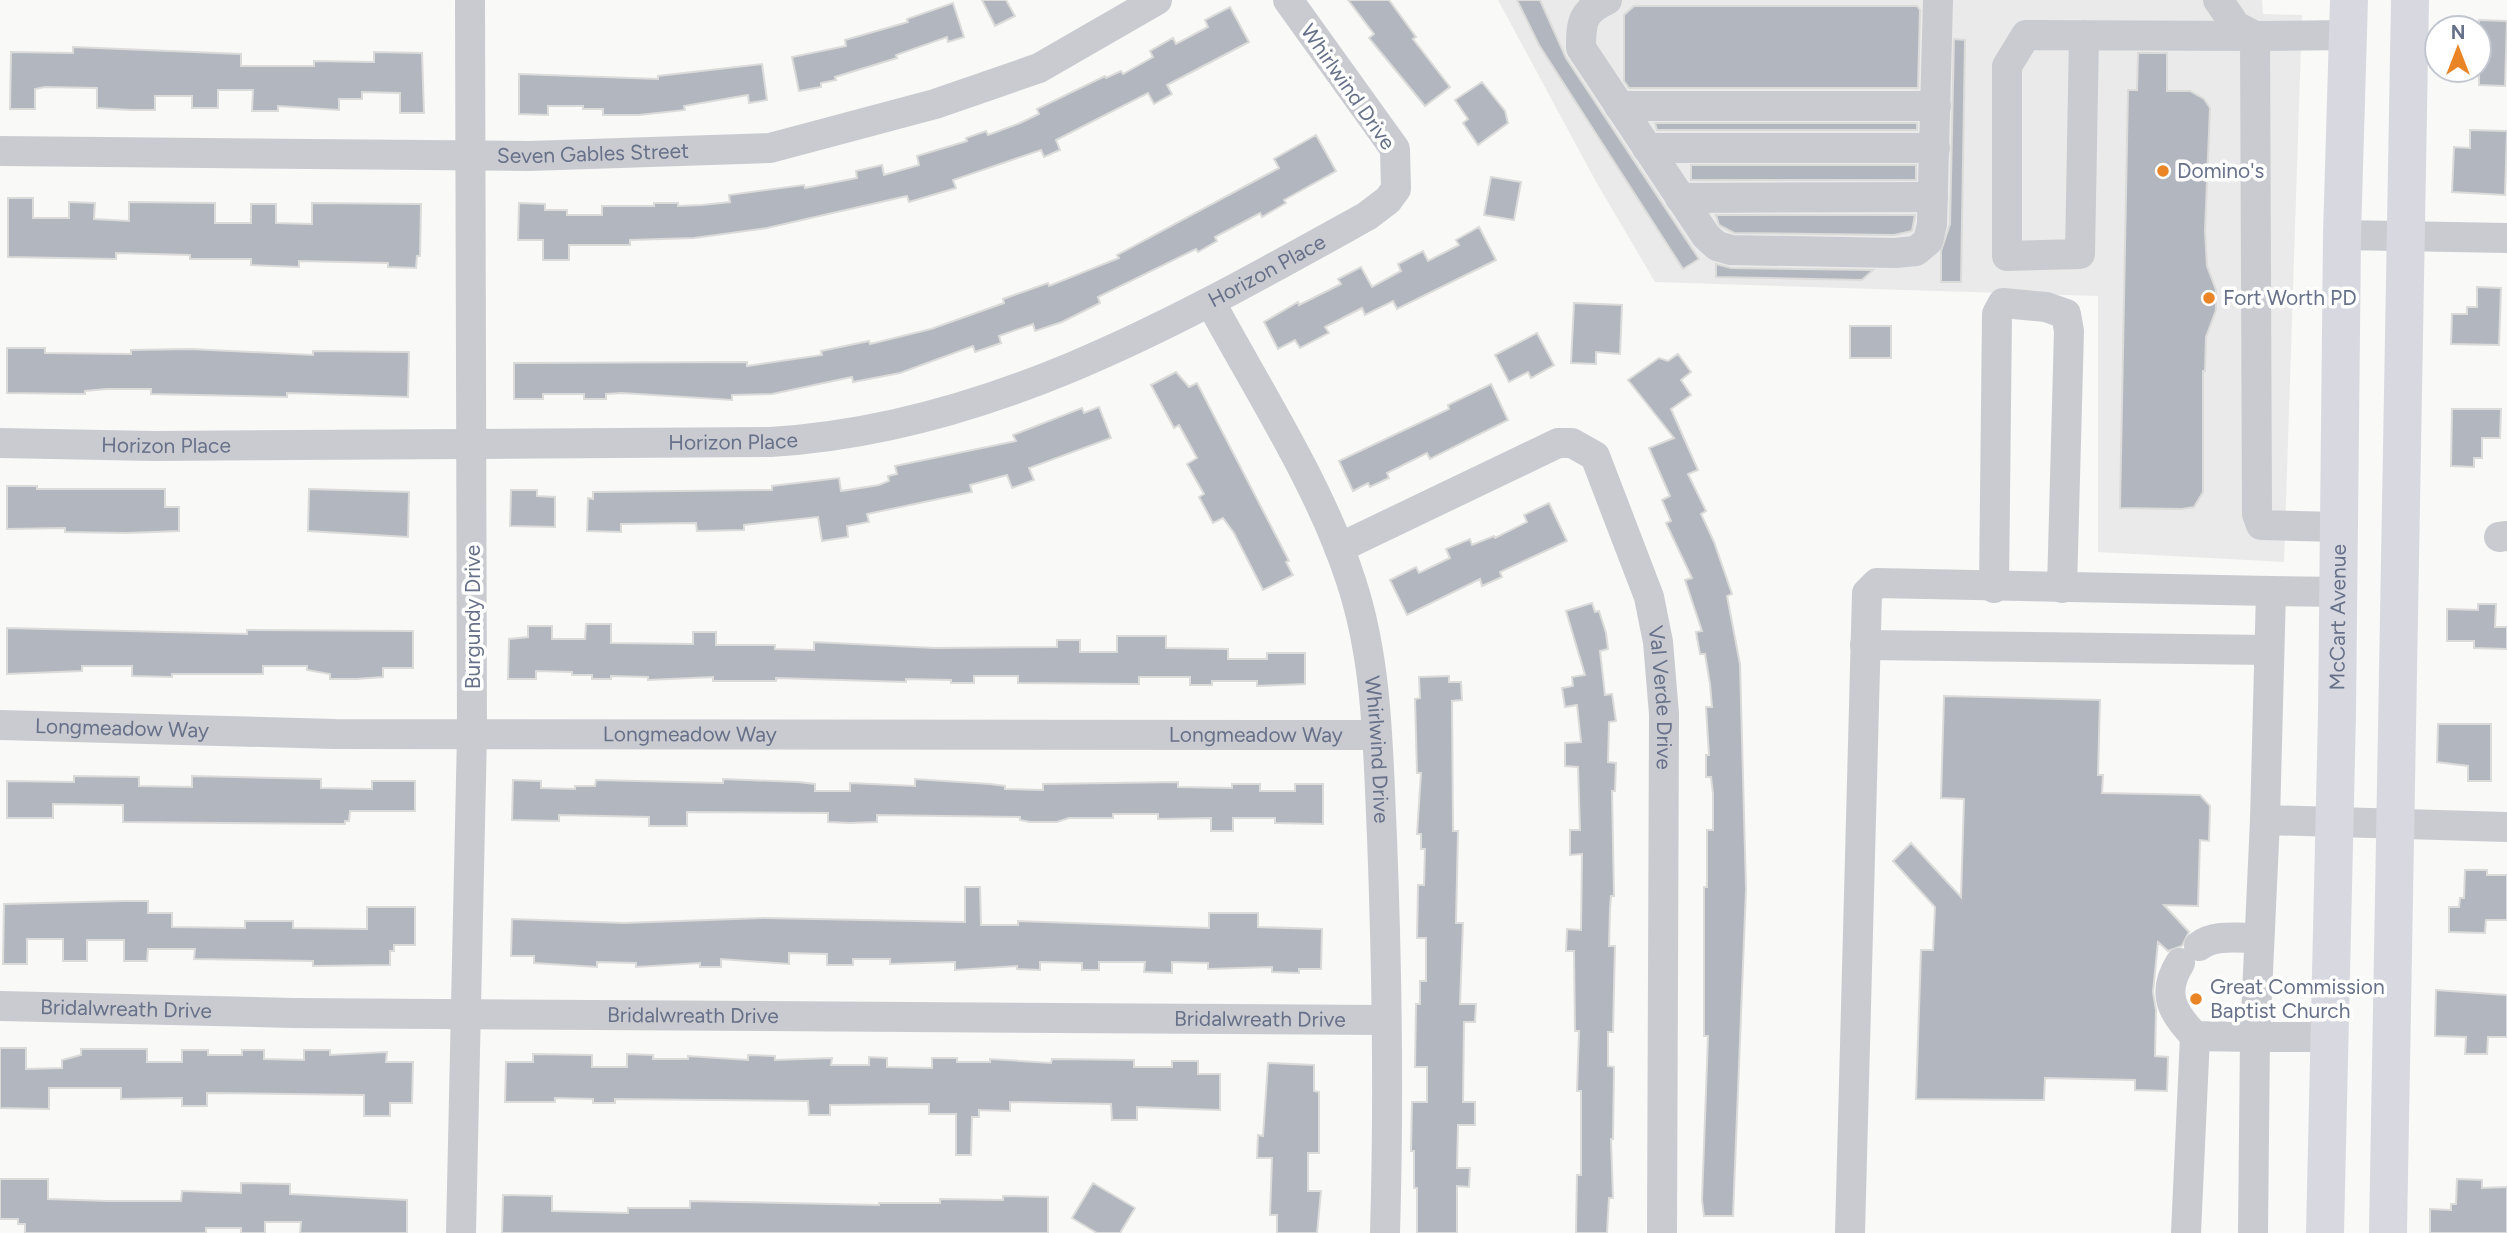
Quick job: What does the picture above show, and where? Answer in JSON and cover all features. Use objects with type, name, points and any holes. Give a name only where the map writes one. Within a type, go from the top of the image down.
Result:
[{"type":"main road","points":[[2388,1233],[2410,0]]},
{"type":"main road","name":"McCart Avenue","points":[[2325,1233],[2342,235],[2349,17]]},
{"type":"street","name":"Burgundy Drive","points":[[461,1233],[472,734],[474,442],[470,0]]},
{"type":"street","name":"Seven Gables Street","points":[[0,151],[529,156],[770,148],[935,104],[1039,68],[1157,0]]},
{"type":"street","name":"Whirlwind Drive","points":[[1288,0],[1395,149],[1398,178]]},
{"type":"street","points":[[1607,0],[1595,6],[1581,23],[1581,48],[1706,236],[1717,246],[1731,250],[1895,253],[1916,251],[1928,241],[1937,107],[1938,0]]},
{"type":"street","points":[[2218,0],[2236,26],[2255,36]]},
{"type":"street","points":[[2084,35],[2080,254],[2007,256],[2007,66],[2026,34],[2255,36],[2349,17]]},
{"type":"street","points":[[2255,36],[2257,514],[2261,525],[2339,527]]},
{"type":"street","points":[[1619,106],[1937,107]]},
{"type":"street","points":[[1647,148],[1935,148]]},
{"type":"street","name":"Horizon Place","points":[[0,443],[154,446],[770,442],[831,438],[1000,397],[1130,343],[1211,303],[1367,216],[1388,200],[1396,189],[1398,178]]},
{"type":"street","points":[[1680,198],[1933,197]]},
{"type":"street","points":[[2342,235],[2507,238]]},
{"type":"street","name":"Whirlwind Drive","points":[[1211,303],[1313,493],[1339,548],[1365,630],[1377,734],[1385,1020],[1385,1233]]},
{"type":"street","points":[[1994,588],[1997,314],[2003,303],[2046,307],[2066,314],[2069,331],[2062,589]]},
{"type":"street","name":"Val Verde Drive","points":[[1339,548],[1559,443],[1572,443],[1595,456],[1649,597],[1658,642],[1664,714],[1662,1233]]},
{"type":"street","points":[[1850,1233],[1867,593],[1877,583],[1994,588],[2338,592]]},
{"type":"street","points":[[2253,1233],[2255,1037],[2265,820],[2271,591]]},
{"type":"street","points":[[1865,645],[2269,650]]},
{"type":"street","name":"Longmeadow Way","points":[[0,725],[335,734],[1377,734]]},
{"type":"street","points":[[2265,820],[2507,827]]},
{"type":"street","points":[[2258,938],[2227,937],[2206,941],[2189,955],[2171,977],[2170,999],[2181,1022],[2195,1036],[2330,1037]]},
{"type":"street","name":"Bridalwreath Drive","points":[[0,1006],[293,1013],[466,1012],[1385,1020]]},
{"type":"street","points":[[2186,1233],[2195,1036]]},
{"type":"shaded area","points":[[1498,0],[2262,0],[2263,14],[2302,15],[2284,562],[2098,552],[2098,296],[1655,282],[1595,180]]},
{"type":"building","points":[[982,0],[1006,0],[1015,16],[995,26]]},
{"type":"building","points":[[1348,0],[1389,0],[1416,37],[1413,39],[1450,87],[1425,106],[1369,38],[1374,34]]},
{"type":"building","points":[[1517,0],[1540,0],[1566,58],[1699,259],[1683,269],[1539,45]]},
{"type":"building","points":[[953,3],[964,37],[948,42],[947,37],[896,55],[897,58],[835,77],[836,80],[821,83],[821,87],[799,91],[792,57],[846,46],[845,40],[908,22],[907,19]]},
{"type":"building","points":[[1634,6],[1917,6],[1920,10],[1918,88],[1629,88],[1624,81],[1624,15]]},
{"type":"building","points":[[1230,7],[1249,42],[1167,85],[1172,94],[1154,104],[1148,93],[1056,140],[1060,150],[1044,157],[1041,150],[953,180],[956,188],[909,202],[907,196],[767,228],[694,238],[630,240],[630,245],[569,245],[569,260],[543,260],[543,240],[518,240],[519,203],[545,204],[545,210],[567,210],[567,215],[602,215],[602,206],[678,203],[678,206],[730,202],[729,195],[804,185],[805,188],[857,178],[856,171],[882,165],[884,175],[919,165],[917,156],[967,141],[966,138],[986,131],[988,135],[1018,124],[1039,114],[1037,109],[1105,76],[1106,78],[1121,71],[1123,74],[1153,57],[1150,51],[1173,38],[1176,44],[1208,27],[1205,20]]},
{"type":"building","points":[[2493,20],[2507,21],[2505,86],[2479,85],[2493,84]]},
{"type":"building","points":[[1954,39],[1965,40],[1961,282],[1941,282],[1941,251],[1950,224]]},
{"type":"building","points":[[73,47],[241,54],[241,66],[314,66],[314,61],[374,62],[374,52],[422,53],[424,113],[400,113],[400,93],[362,92],[362,99],[339,99],[339,110],[278,106],[278,111],[252,111],[253,90],[218,90],[218,108],[192,108],[192,96],[155,96],[155,110],[132,110],[97,108],[97,88],[45,87],[35,89],[35,109],[10,109],[11,52],[73,53]]},
{"type":"building","points":[[2138,53],[2167,53],[2167,91],[2190,91],[2204,99],[2210,108],[2205,231],[2207,266],[2216,290],[2216,310],[2206,337],[2203,371],[2203,492],[2194,507],[2182,509],[2120,508],[2128,90],[2137,90]]},
{"type":"building","points":[[762,64],[767,100],[749,103],[748,95],[684,106],[685,110],[639,115],[603,115],[603,109],[583,109],[583,106],[548,106],[548,115],[519,114],[519,74],[658,79],[658,76]]},
{"type":"building","points":[[1482,82],[1505,111],[1508,123],[1478,145],[1463,123],[1468,119],[1455,100]]},
{"type":"building","points":[[1655,123],[1917,123],[1917,130],[1657,130]]},
{"type":"building","points":[[2470,130],[2507,131],[2505,195],[2452,192],[2454,147],[2470,148]]},
{"type":"building","points":[[1316,135],[1336,171],[1284,200],[1286,203],[1262,217],[1260,213],[1215,237],[1217,241],[1198,252],[1196,249],[1098,297],[1100,303],[1062,322],[1035,331],[1033,324],[999,336],[1001,343],[975,352],[973,346],[900,373],[853,382],[852,377],[772,394],[732,395],[732,400],[622,393],[606,394],[606,399],[584,399],[584,394],[543,394],[543,399],[514,399],[514,363],[747,362],[747,366],[822,355],[821,351],[869,341],[870,344],[931,329],[1004,303],[1003,299],[1048,283],[1049,286],[1119,258],[1117,255],[1279,168],[1274,159]]},
{"type":"building","points":[[1691,165],[1916,165],[1916,180],[1691,180]]},
{"type":"building","points":[[1491,177],[1521,182],[1514,220],[1484,215]]},
{"type":"building","points":[[8,198],[33,198],[33,218],[69,218],[69,202],[95,203],[94,219],[129,221],[129,202],[215,203],[215,223],[251,223],[251,204],[276,204],[276,223],[312,224],[312,203],[421,204],[420,256],[417,256],[416,268],[388,267],[388,263],[299,261],[299,267],[251,265],[251,259],[190,259],[190,255],[116,253],[116,259],[8,257]]},
{"type":"building","points":[[1716,215],[1915,215],[1912,231],[1894,235],[1734,233],[1719,225]]},
{"type":"building","points":[[1479,227],[1496,260],[1397,309],[1393,301],[1365,315],[1362,308],[1325,327],[1329,333],[1300,348],[1295,340],[1278,349],[1264,322],[1298,302],[1299,305],[1341,284],[1338,279],[1361,267],[1372,287],[1401,271],[1398,264],[1423,251],[1428,261],[1459,245],[1456,240]]},
{"type":"building","points":[[1716,264],[1731,268],[1873,270],[1862,280],[1716,277]]},
{"type":"building","points":[[2477,287],[2501,288],[2499,345],[2451,344],[2452,314],[2467,314],[2467,307],[2477,307]]},
{"type":"building","points":[[1574,303],[1622,305],[1620,354],[1596,352],[1596,364],[1571,363]]},
{"type":"building","points":[[1850,326],[1891,326],[1891,358],[1850,358]]},
{"type":"building","points":[[1537,333],[1554,365],[1531,378],[1528,372],[1509,382],[1495,355]]},
{"type":"building","points":[[7,348],[45,348],[45,353],[131,354],[131,350],[190,349],[313,355],[313,351],[409,352],[408,397],[287,393],[287,397],[151,394],[151,389],[107,389],[85,391],[85,394],[7,393]]},
{"type":"building","points":[[1678,354],[1691,372],[1681,380],[1691,395],[1671,409],[1698,470],[1688,474],[1706,511],[1701,514],[1732,594],[1727,596],[1740,664],[1746,889],[1733,1216],[1704,1216],[1702,1200],[1708,1036],[1704,1036],[1704,887],[1707,887],[1707,830],[1713,830],[1711,777],[1706,777],[1706,755],[1709,755],[1706,707],[1712,707],[1710,684],[1705,654],[1700,654],[1696,632],[1702,631],[1685,580],[1692,578],[1666,523],[1671,521],[1662,500],[1670,496],[1649,448],[1674,438],[1628,380],[1659,358],[1668,361]]},
{"type":"building","points":[[1176,372],[1189,387],[1197,383],[1289,561],[1286,562],[1293,575],[1263,590],[1234,533],[1223,518],[1213,523],[1199,497],[1204,494],[1187,464],[1197,458],[1179,425],[1174,428],[1151,385]]},
{"type":"building","points":[[1491,384],[1508,420],[1430,459],[1427,453],[1387,473],[1389,478],[1370,487],[1368,483],[1353,491],[1339,461],[1449,409],[1448,405]]},
{"type":"building","points":[[1099,407],[1111,438],[1029,468],[1034,480],[1012,488],[1007,475],[970,485],[972,492],[867,514],[869,522],[847,526],[848,537],[822,541],[818,517],[744,525],[744,530],[697,531],[696,523],[621,524],[621,532],[587,531],[588,498],[593,499],[593,492],[772,490],[772,486],[839,478],[841,491],[879,485],[889,481],[888,476],[897,474],[895,466],[1016,441],[1013,435],[1082,408],[1084,413]]},
{"type":"building","points":[[2452,409],[2501,409],[2500,438],[2482,438],[2482,458],[2474,458],[2474,467],[2451,466]]},
{"type":"building","points":[[7,486],[37,486],[37,489],[165,489],[165,507],[179,507],[179,531],[126,533],[65,532],[65,528],[7,529]]},
{"type":"building","points":[[309,489],[409,492],[408,537],[308,531]]},
{"type":"building","points":[[511,490],[537,490],[537,496],[555,497],[555,527],[510,526]]},
{"type":"building","points":[[1549,503],[1567,541],[1500,572],[1502,577],[1482,586],[1480,579],[1407,615],[1390,580],[1416,567],[1419,573],[1450,558],[1446,549],[1470,539],[1472,545],[1494,536],[1495,538],[1527,522],[1524,515]]},
{"type":"building","points":[[1592,603],[1595,612],[1599,611],[1606,633],[1608,649],[1600,651],[1605,695],[1612,694],[1616,721],[1609,722],[1608,762],[1616,763],[1615,791],[1612,791],[1614,896],[1611,896],[1609,946],[1615,946],[1613,1032],[1608,1032],[1608,1066],[1614,1067],[1611,1139],[1613,1198],[1609,1198],[1607,1233],[1576,1233],[1577,1175],[1581,1175],[1581,1091],[1577,1091],[1579,1031],[1575,1031],[1574,951],[1566,951],[1567,929],[1581,930],[1582,854],[1570,855],[1570,830],[1580,830],[1578,767],[1565,766],[1565,743],[1581,742],[1577,705],[1565,707],[1562,688],[1573,686],[1572,677],[1585,675],[1566,611]]},
{"type":"building","points":[[2478,604],[2496,604],[2495,627],[2507,627],[2507,649],[2474,648],[2474,641],[2447,641],[2447,609],[2478,610]]},
{"type":"building","points":[[586,624],[611,624],[611,643],[693,644],[693,632],[716,632],[716,645],[775,645],[775,649],[814,650],[814,642],[935,648],[1057,647],[1057,640],[1080,640],[1080,652],[1117,652],[1117,636],[1166,636],[1166,648],[1228,649],[1228,659],[1267,659],[1267,653],[1305,653],[1305,684],[1257,686],[1257,681],[1212,681],[1212,685],[1190,685],[1190,677],[1139,677],[1139,684],[1018,683],[1018,676],[974,676],[974,683],[951,683],[951,680],[906,679],[906,682],[776,678],[776,681],[713,681],[713,677],[648,680],[648,677],[611,676],[611,679],[592,679],[592,675],[572,675],[572,672],[536,671],[536,679],[508,679],[509,639],[528,637],[528,626],[552,626],[552,639],[585,639]]},
{"type":"building","points":[[7,628],[247,634],[247,630],[413,631],[413,668],[383,668],[383,677],[356,679],[330,679],[330,674],[307,670],[307,666],[263,666],[263,674],[172,674],[172,677],[132,676],[132,666],[82,666],[82,671],[7,674]]},
{"type":"building","points":[[1449,676],[1449,682],[1461,682],[1462,700],[1452,701],[1453,831],[1458,831],[1456,923],[1463,923],[1460,1004],[1476,1004],[1475,1022],[1464,1022],[1463,1102],[1475,1102],[1475,1125],[1458,1125],[1457,1168],[1470,1168],[1469,1187],[1457,1186],[1457,1233],[1417,1233],[1417,1188],[1414,1188],[1414,1151],[1411,1151],[1412,1102],[1427,1102],[1427,1067],[1415,1067],[1416,1004],[1420,1004],[1420,981],[1426,981],[1426,938],[1417,938],[1418,885],[1424,885],[1425,849],[1421,849],[1421,834],[1417,834],[1421,773],[1417,773],[1415,699],[1420,698],[1419,677]]},
{"type":"building","points":[[1944,696],[2100,700],[2098,775],[2103,775],[2102,793],[2200,795],[2210,806],[2209,841],[2200,840],[2198,906],[2164,905],[2189,932],[2182,946],[2168,951],[2158,942],[2153,992],[2156,1010],[2155,1056],[2168,1057],[2167,1091],[2135,1090],[2135,1080],[2045,1078],[2044,1100],[1916,1099],[1921,950],[1933,950],[1935,907],[1893,861],[1911,843],[1961,897],[1964,799],[1941,798]]},
{"type":"building","points":[[2438,724],[2491,724],[2491,781],[2468,781],[2468,766],[2437,762]]},
{"type":"building","points":[[74,776],[139,777],[139,786],[192,787],[192,776],[321,779],[321,788],[372,789],[372,781],[415,781],[415,811],[350,811],[349,821],[345,821],[345,824],[123,822],[123,805],[53,804],[53,818],[7,818],[7,781],[74,782]]},
{"type":"building","points":[[723,779],[815,784],[815,791],[850,791],[850,783],[915,786],[915,779],[990,784],[1005,786],[1005,789],[1043,790],[1043,784],[1178,782],[1178,787],[1232,788],[1232,784],[1260,784],[1260,791],[1295,791],[1295,784],[1323,784],[1323,824],[1275,823],[1275,818],[1233,818],[1233,831],[1211,831],[1211,818],[1158,819],[1158,814],[1113,814],[1113,818],[1069,818],[1057,822],[1030,822],[1020,820],[1020,817],[877,815],[877,822],[850,823],[828,822],[828,813],[687,812],[687,826],[649,826],[649,817],[559,815],[559,821],[512,820],[513,780],[541,781],[541,788],[575,789],[575,786],[595,786],[596,780],[723,783]]},
{"type":"building","points":[[2465,870],[2487,870],[2487,875],[2507,875],[2507,920],[2486,920],[2485,933],[2449,932],[2449,907],[2459,907],[2460,898],[2464,898]]},
{"type":"building","points":[[965,887],[980,887],[981,925],[1018,925],[1018,921],[1209,928],[1209,913],[1258,913],[1258,927],[1322,929],[1321,969],[1299,969],[1299,973],[1272,972],[1272,967],[1208,969],[1208,963],[1172,962],[1172,973],[1144,972],[1145,962],[1099,962],[1099,970],[1082,970],[1082,963],[1040,962],[1040,970],[1017,969],[1017,966],[955,970],[955,962],[890,964],[890,959],[853,959],[853,965],[827,965],[827,954],[789,953],[789,964],[721,959],[721,967],[700,967],[700,963],[636,967],[636,963],[597,962],[597,967],[534,963],[534,956],[511,956],[512,919],[624,923],[763,918],[965,922]]},
{"type":"building","points":[[148,901],[148,913],[172,913],[172,927],[245,928],[245,921],[293,921],[293,928],[367,929],[367,907],[415,907],[415,945],[394,945],[394,951],[390,951],[390,965],[313,966],[313,961],[194,959],[195,949],[148,949],[147,961],[124,961],[124,940],[87,940],[87,961],[63,961],[63,939],[27,939],[27,964],[3,964],[4,904]]},
{"type":"building","points":[[2436,990],[2507,995],[2507,1037],[2488,1037],[2487,1054],[2465,1054],[2466,1037],[2435,1036]]},
{"type":"building","points":[[0,1048],[26,1048],[26,1069],[62,1068],[62,1060],[81,1055],[81,1049],[147,1049],[147,1062],[182,1062],[182,1050],[208,1050],[208,1055],[242,1055],[242,1050],[264,1050],[264,1059],[304,1060],[304,1050],[330,1050],[330,1055],[387,1052],[386,1062],[413,1062],[412,1103],[390,1103],[390,1116],[364,1116],[364,1095],[207,1093],[207,1106],[182,1106],[182,1098],[121,1099],[121,1088],[49,1088],[49,1109],[0,1108]]},
{"type":"building","points":[[533,1054],[592,1055],[592,1067],[627,1067],[627,1054],[653,1055],[653,1059],[688,1059],[688,1056],[748,1060],[748,1055],[775,1056],[775,1060],[832,1058],[831,1065],[869,1065],[869,1057],[887,1058],[887,1067],[932,1068],[932,1058],[957,1058],[957,1062],[990,1062],[990,1059],[1051,1063],[1052,1059],[1134,1060],[1134,1067],[1172,1067],[1172,1061],[1198,1061],[1198,1074],[1220,1074],[1220,1110],[1137,1107],[1137,1120],[1112,1120],[1111,1104],[1010,1102],[1010,1111],[979,1110],[979,1117],[972,1117],[971,1155],[956,1155],[956,1114],[929,1114],[929,1104],[830,1105],[830,1115],[809,1115],[808,1101],[615,1099],[615,1103],[593,1103],[593,1099],[555,1098],[555,1102],[505,1102],[506,1062],[533,1062]]},
{"type":"building","points":[[1268,1063],[1314,1065],[1314,1091],[1319,1092],[1319,1153],[1308,1153],[1308,1191],[1321,1191],[1317,1233],[1277,1233],[1277,1215],[1270,1215],[1272,1158],[1257,1158],[1258,1135],[1263,1136]]},
{"type":"building","points":[[0,1179],[48,1179],[48,1199],[108,1201],[181,1201],[182,1191],[241,1193],[241,1183],[290,1184],[290,1194],[407,1200],[407,1233],[300,1233],[301,1222],[265,1222],[265,1233],[241,1233],[241,1228],[206,1228],[206,1233],[25,1233],[25,1224],[18,1224],[18,1219],[0,1219]]},
{"type":"building","points":[[2457,1179],[2482,1180],[2482,1188],[2507,1187],[2507,1233],[2430,1233],[2430,1209],[2451,1210],[2451,1204],[2456,1204]]},
{"type":"building","points":[[1093,1183],[1135,1208],[1120,1233],[1097,1233],[1072,1218]]},
{"type":"building","points":[[503,1195],[552,1196],[552,1211],[628,1213],[628,1208],[690,1208],[690,1201],[879,1205],[940,1203],[940,1199],[1003,1200],[1003,1196],[1048,1197],[1048,1233],[502,1233]]},
{"type":"place","name":"Domino's","points":[[2163,171]]},
{"type":"place","name":"Fort Worth PD","points":[[2209,298]]},
{"type":"place","name":"Great Commission Baptist Church","points":[[2196,999]]}]
